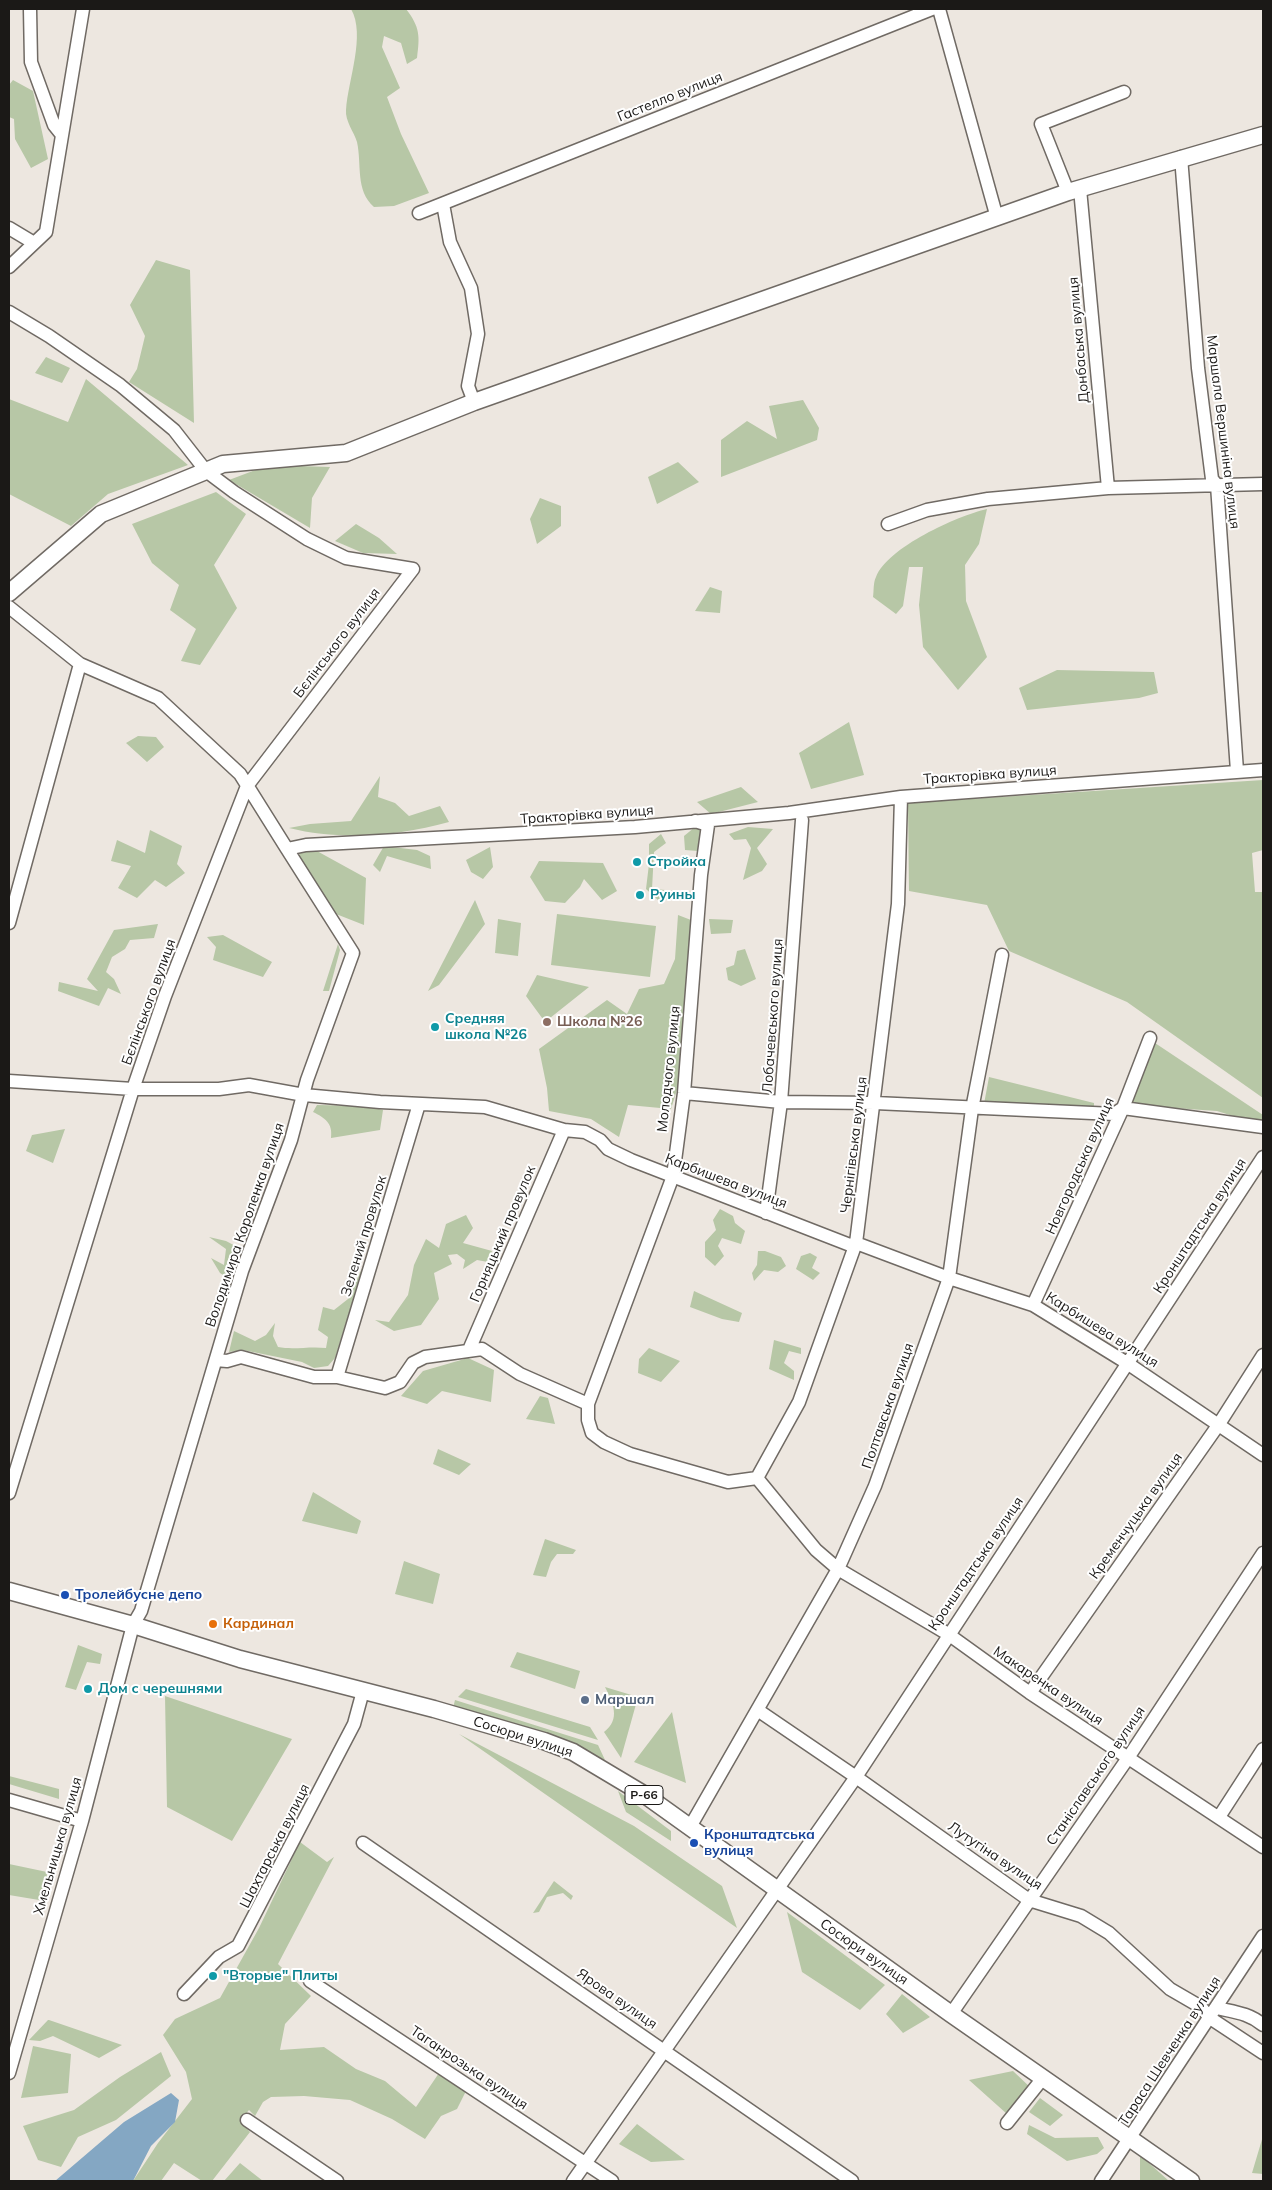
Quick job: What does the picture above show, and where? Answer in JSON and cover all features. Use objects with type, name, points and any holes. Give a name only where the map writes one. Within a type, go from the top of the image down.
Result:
[{"type":"main road","points":[[9,593],[101,514],[223,464],[346,453],[474,402],[1074,190],[1181,157],[1263,135]]},
{"type":"main road","name":"Сосюри вулиця","points":[[9,1591],[133,1625],[240,1659],[363,1690],[544,1741],[565,1750],[620,1778],[950,2014],[1191,2181]]},
{"type":"street","points":[[30,9],[32,62],[54,125],[62,135]]},
{"type":"street","points":[[9,267],[46,232],[83,9]]},
{"type":"street","name":"Гастелло вулиця","points":[[419,213],[932,9]]},
{"type":"street","points":[[939,9],[997,218]]},
{"type":"street","name":"Донбаська вулиця","points":[[1108,488],[1074,190],[1041,124],[1124,92]]},
{"type":"street","name":"Маршала Вершиніна вулиця","points":[[1181,157],[1199,370],[1212,479],[1217,485],[1236,771]]},
{"type":"street","points":[[443,204],[450,242],[471,288],[477,324],[478,334],[468,386],[474,402]]},
{"type":"street","points":[[9,228],[34,243]]},
{"type":"street","points":[[9,312],[49,336],[138,399],[174,430],[206,471]]},
{"type":"street","name":"Бєлінського вулиця","points":[[9,1493],[133,1089],[165,996],[247,786],[412,569],[346,558],[307,539],[234,492],[206,471]]},
{"type":"street","points":[[888,524],[927,510],[988,499],[1108,488],[1263,484]]},
{"type":"street","points":[[9,607],[80,664],[158,698],[240,774],[287,849]]},
{"type":"street","points":[[9,923],[80,664]]},
{"type":"street","name":"Тракторівка вулиця","points":[[287,849],[306,845],[550,833],[789,813],[901,797],[1263,770]]},
{"type":"street","name":"Чернігівська вулиця","points":[[757,1478],[798,1402],[856,1243],[898,904],[901,797]]},
{"type":"street","name":"Лобачевського вулиця","points":[[766,1213],[781,1102],[802,820]]},
{"type":"street","name":"Молодчого вулиця","points":[[588,1404],[673,1176],[684,1093],[701,875],[708,825],[696,821]]},
{"type":"street","name":"Володимира Короленка вулиця","points":[[133,1625],[141,1611],[242,1271],[291,1140],[304,1095],[353,953],[287,849]]},
{"type":"street","name":"Полтавська вулиця","points":[[690,1827],[759,1711],[838,1569],[876,1486],[949,1278],[972,1109],[1002,955]]},
{"type":"street","name":"Новгородська вулиця","points":[[1034,1304],[1123,1108],[1150,1038]]},
{"type":"street","name":"Карбишева вулиця","points":[[9,1081],[133,1089],[219,1089],[249,1085],[304,1095],[485,1108],[564,1130],[586,1132],[600,1140],[608,1149],[766,1213],[850,1245],[856,1243],[949,1278],[1034,1304],[1128,1363],[1263,1455]]},
{"type":"street","points":[[684,1093],[781,1102],[874,1103],[972,1109],[1114,1114],[1123,1108],[1263,1126]]},
{"type":"street","name":"Зелений провулок","points":[[337,1378],[419,1104]]},
{"type":"street","name":"Горняцький провулок","points":[[469,1350],[564,1130]]},
{"type":"street","name":"Кронштадтська вулиця","points":[[573,2181],[666,2051],[856,1776],[1263,1157]]},
{"type":"street","points":[[216,1360],[227,1361],[242,1357],[314,1377],[337,1378],[385,1388],[400,1382],[413,1363],[425,1357],[482,1349],[520,1374],[588,1404],[588,1420],[592,1433],[604,1442],[630,1454],[728,1482],[757,1478]]},
{"type":"street","name":"Кременчуцька вулиця","points":[[1030,1693],[1219,1424],[1263,1355]]},
{"type":"street","name":"Макаренка вулиця","points":[[757,1478],[816,1550],[838,1569],[948,1634],[1030,1693],[1263,1847]]},
{"type":"street","name":"Станіславського вулиця","points":[[950,2014],[1128,1758],[1263,1553]]},
{"type":"street","name":"Хмельницька вулиця","points":[[9,2073],[11,2060],[82,1821],[133,1625]]},
{"type":"street","name":"Шахтарська вулиця","points":[[184,1994],[219,1957],[238,1946],[354,1724],[363,1690]]},
{"type":"street","name":"Лутугіна вулиця","points":[[759,1711],[856,1776],[1029,1900],[1081,1916],[1095,1925],[1108,1934],[1170,1989],[1214,2013],[1263,2052]]},
{"type":"street","points":[[1219,1817],[1263,1749]]},
{"type":"street","points":[[9,1800],[82,1821]]},
{"type":"street","name":"Ярова вулиця","points":[[363,1843],[852,2181]]},
{"type":"street","name":"Тараса Шевченка вулиця","points":[[1101,2181],[1214,2013],[1263,1936]]},
{"type":"street","name":"Таганрозька вулиця","points":[[310,1981],[612,2181]]},
{"type":"street","points":[[1214,2013],[1242,2013],[1256,2019],[1263,2025]]},
{"type":"street","points":[[1007,2123],[1043,2078]]},
{"type":"street","points":[[246,2120],[337,2181]]},
{"type":"green space","points":[[351,9],[406,9],[414,21],[418,32],[417,58],[407,64],[401,43],[384,36],[382,47],[400,88],[387,97],[401,134],[429,193],[394,206],[374,207],[364,193],[360,177],[357,142],[347,118],[347,98],[357,44],[355,20]]},
{"type":"green space","points":[[13,80],[33,91],[48,159],[31,168],[15,139],[14,119],[9,117],[9,85]]},
{"type":"green space","points":[[156,260],[190,270],[194,423],[129,382],[137,369],[145,336],[130,305]]},
{"type":"green space","points":[[46,357],[70,368],[62,383],[35,373]]},
{"type":"green space","points":[[86,379],[188,465],[108,494],[71,526],[9,494],[9,399],[68,422]]},
{"type":"green space","points":[[803,400],[819,428],[817,440],[721,477],[721,440],[747,421],[777,439],[769,406]]},
{"type":"green space","points":[[678,462],[699,482],[657,504],[648,477]]},
{"type":"green space","points":[[299,466],[330,467],[312,498],[310,528],[229,480],[258,469]]},
{"type":"green space","points":[[216,492],[246,514],[214,565],[237,608],[200,665],[181,661],[196,629],[170,610],[179,585],[152,563],[132,524]]},
{"type":"green space","points":[[540,498],[561,506],[561,526],[537,544],[530,519]]},
{"type":"green space","points":[[987,509],[979,544],[965,565],[966,601],[987,657],[958,690],[923,647],[919,605],[923,567],[909,567],[903,606],[896,614],[873,597],[874,582],[883,566],[908,544],[959,518]]},
{"type":"green space","points":[[356,524],[379,538],[397,554],[363,553],[335,541]]},
{"type":"green space","points":[[710,587],[722,591],[720,613],[695,611]]},
{"type":"green space","points":[[1057,670],[1154,672],[1158,693],[1139,698],[1027,710],[1019,688]]},
{"type":"green space","points":[[849,722],[864,775],[811,789],[799,753]]},
{"type":"green space","points":[[138,736],[156,737],[164,747],[147,762],[126,743]]},
{"type":"green space","points":[[380,776],[378,797],[395,803],[409,816],[440,806],[449,822],[410,831],[349,836],[329,835],[289,828],[310,824],[351,821]]},
{"type":"green space","points":[[1263,780],[1263,850],[1252,853],[1255,892],[1263,892],[1263,1098],[1127,1002],[1009,951],[987,905],[909,891],[908,803]]},
{"type":"green space","points":[[741,787],[758,802],[711,814],[697,802]]},
{"type":"green space","points":[[695,827],[704,832],[698,851],[685,850],[684,836]]},
{"type":"green space","points":[[748,827],[773,829],[757,848],[767,864],[762,871],[743,880],[751,848],[746,839],[734,840],[729,834]]},
{"type":"green space","points":[[150,830],[182,846],[177,864],[185,873],[166,887],[155,880],[137,898],[118,888],[131,866],[111,861],[117,840],[145,853]]},
{"type":"green space","points":[[661,834],[666,843],[654,852],[652,889],[692,892],[691,897],[659,901],[646,889],[649,844]]},
{"type":"green space","points":[[306,845],[366,878],[364,925],[336,914],[297,858]]},
{"type":"green space","points":[[384,846],[417,850],[430,856],[431,869],[387,856],[380,872],[373,865]]},
{"type":"green space","points":[[490,847],[493,867],[483,879],[471,872],[466,860]]},
{"type":"green space","points":[[539,861],[603,863],[617,891],[602,900],[584,879],[580,887],[565,903],[545,901],[530,877]]},
{"type":"green space","points":[[475,900],[485,924],[439,985],[428,991]]},
{"type":"green space","points":[[557,914],[656,926],[650,977],[551,965]]},
{"type":"green space","points":[[678,915],[691,920],[680,1080],[671,1109],[628,1105],[619,1137],[591,1119],[549,1111],[547,1088],[539,1049],[607,1000],[627,1014],[639,989],[664,984],[675,959]]},
{"type":"green space","points":[[498,919],[521,923],[518,956],[495,953]]},
{"type":"green space","points":[[709,919],[733,920],[731,933],[711,934]]},
{"type":"green space","points":[[158,924],[154,938],[130,940],[125,949],[112,957],[106,972],[114,979],[121,994],[108,988],[99,1006],[58,991],[59,982],[98,991],[87,979],[114,930]]},
{"type":"green space","points":[[223,935],[272,962],[263,977],[213,960],[216,947],[207,937]]},
{"type":"green space","points":[[338,944],[340,950],[329,991],[323,991]]},
{"type":"green space","points":[[745,949],[756,979],[741,986],[728,980],[726,968],[734,965],[737,951]]},
{"type":"green space","points":[[537,975],[589,987],[545,1022],[526,996]]},
{"type":"green space","points":[[1155,1043],[1263,1115],[1263,1121],[1246,1120],[1217,1111],[1130,1105]]},
{"type":"green space","points":[[989,1077],[1094,1103],[1094,1109],[984,1104]]},
{"type":"green space","points":[[317,1105],[366,1106],[383,1110],[380,1130],[331,1138],[331,1128],[327,1122],[313,1112]]},
{"type":"green space","points":[[65,1129],[53,1163],[26,1151],[32,1135]]},
{"type":"green space","points":[[720,1209],[733,1216],[735,1223],[745,1231],[741,1244],[722,1238],[718,1246],[724,1256],[715,1266],[705,1257],[705,1242],[716,1230],[713,1220]]},
{"type":"green space","points":[[466,1215],[473,1228],[463,1243],[492,1251],[488,1262],[477,1260],[463,1269],[465,1260],[457,1254],[448,1255],[452,1264],[434,1273],[439,1299],[421,1325],[394,1331],[375,1320],[389,1322],[408,1295],[414,1265],[426,1239],[439,1248],[446,1224]]},
{"type":"green space","points":[[209,1237],[226,1241],[241,1249],[231,1280],[220,1273],[211,1258],[224,1265],[226,1249]]},
{"type":"green space","points":[[758,1251],[765,1251],[781,1257],[786,1266],[778,1272],[764,1270],[754,1281],[752,1273],[757,1265]]},
{"type":"green space","points":[[810,1253],[817,1257],[812,1268],[820,1273],[813,1280],[796,1269],[801,1256]]},
{"type":"green space","points":[[364,1264],[335,1358],[328,1366],[314,1368],[302,1362],[243,1350],[229,1352],[234,1331],[255,1341],[266,1335],[275,1323],[273,1336],[278,1347],[326,1348],[328,1337],[318,1330],[323,1307],[334,1310],[348,1299]]},
{"type":"green space","points":[[694,1291],[742,1313],[739,1322],[722,1319],[690,1307]]},
{"type":"green space","points":[[774,1340],[801,1348],[801,1354],[789,1351],[784,1363],[794,1371],[794,1380],[769,1369]]},
{"type":"green space","points":[[649,1348],[680,1361],[661,1382],[638,1373],[639,1359]]},
{"type":"green space","points":[[468,1358],[494,1370],[491,1402],[442,1391],[427,1404],[401,1396],[423,1371]]},
{"type":"green space","points":[[540,1396],[548,1398],[555,1424],[526,1419]]},
{"type":"green space","points":[[438,1449],[471,1464],[459,1475],[433,1464]]},
{"type":"green space","points":[[313,1492],[361,1521],[357,1534],[302,1521]]},
{"type":"green space","points":[[545,1539],[576,1550],[573,1554],[557,1554],[551,1562],[546,1577],[533,1575]]},
{"type":"green space","points":[[404,1561],[440,1574],[433,1604],[395,1594]]},
{"type":"green space","points":[[78,1645],[102,1654],[100,1664],[87,1662],[76,1690],[65,1687]]},
{"type":"green space","points":[[517,1652],[580,1671],[575,1689],[510,1667]]},
{"type":"green space","points":[[605,1687],[638,1697],[621,1758],[604,1732],[609,1727],[614,1716],[613,1705]]},
{"type":"green space","points":[[466,1689],[590,1727],[598,1740],[458,1697]]},
{"type":"green space","points":[[165,1696],[292,1739],[232,1841],[167,1807]]},
{"type":"green space","points":[[455,1700],[598,1745],[605,1760],[569,1742],[453,1708]]},
{"type":"green space","points":[[672,1712],[686,1783],[634,1762]]},
{"type":"green space","points":[[459,1734],[634,1826],[722,1886],[737,1928]]},
{"type":"green space","points":[[9,1776],[59,1789],[59,1799],[9,1784]]},
{"type":"green space","points":[[618,1791],[671,1831],[671,1841],[626,1812]]},
{"type":"green space","points":[[300,1842],[327,1862],[334,1857],[278,1964],[311,1996],[285,2024],[280,2050],[324,2047],[356,2069],[385,2081],[416,2107],[439,2073],[466,2091],[457,2109],[441,2116],[425,2139],[392,2119],[350,2100],[304,2096],[271,2097],[263,2102],[255,2116],[249,2110],[240,2121],[250,2132],[212,2181],[202,2181],[174,2163],[161,2181],[133,2181],[158,2143],[192,2099],[186,2072],[163,2035],[175,2019],[220,1998],[259,1928]]},
{"type":"green space","points":[[9,1864],[47,1872],[45,1901],[9,1895]]},
{"type":"green space","points":[[554,1881],[573,1896],[571,1900],[563,1893],[547,1897],[539,1912],[533,1913]]},
{"type":"green space","points":[[787,1912],[885,1985],[860,2010],[802,1972]]},
{"type":"green space","points":[[902,1994],[930,2017],[903,2033],[886,2014]]},
{"type":"green space","points":[[48,2020],[122,2045],[99,2058],[53,2036],[40,2041],[29,2040]]},
{"type":"green space","points":[[33,2046],[71,2054],[68,2093],[21,2098]]},
{"type":"green space","points":[[161,2052],[171,2076],[116,2120],[78,2137],[61,2167],[38,2160],[23,2126],[74,2110],[120,2077]]},
{"type":"green space","points":[[1013,2071],[1031,2088],[1007,2114],[969,2080]]},
{"type":"green space","points":[[1040,2098],[1063,2115],[1050,2126],[1029,2112]]},
{"type":"green space","points":[[637,2124],[685,2160],[651,2162],[619,2144]]},
{"type":"green space","points":[[1029,2125],[1055,2138],[1098,2137],[1104,2148],[1097,2154],[1067,2161],[1027,2134]]},
{"type":"green space","points":[[1263,2136],[1263,2174],[1252,2173]]},
{"type":"green space","points":[[1140,2155],[1169,2181],[1140,2181]]},
{"type":"green space","points":[[240,2163],[263,2181],[224,2181]]},
{"type":"water","points":[[171,2093],[179,2100],[175,2122],[151,2146],[133,2181],[55,2181],[124,2122]]},
{"type":"place","name":"Стройка","points":[[637,862]]},
{"type":"place","name":"Руины","points":[[640,895]]},
{"type":"place","name":"Школа №26","points":[[547,1022]]},
{"type":"place","name":"Средняя школа №26","points":[[435,1027]]},
{"type":"place","name":"Тролейбусне депо","points":[[65,1595]]},
{"type":"place","name":"Кардинал","points":[[213,1624]]},
{"type":"place","name":"Дом с черешнями","points":[[88,1689]]},
{"type":"place","name":"Маршал","points":[[585,1700]]},
{"type":"place","name":"Кронштадтська вулиця","points":[[694,1843]]},
{"type":"place","name":"\"Вторые\" Плиты","points":[[213,1976]]}]
